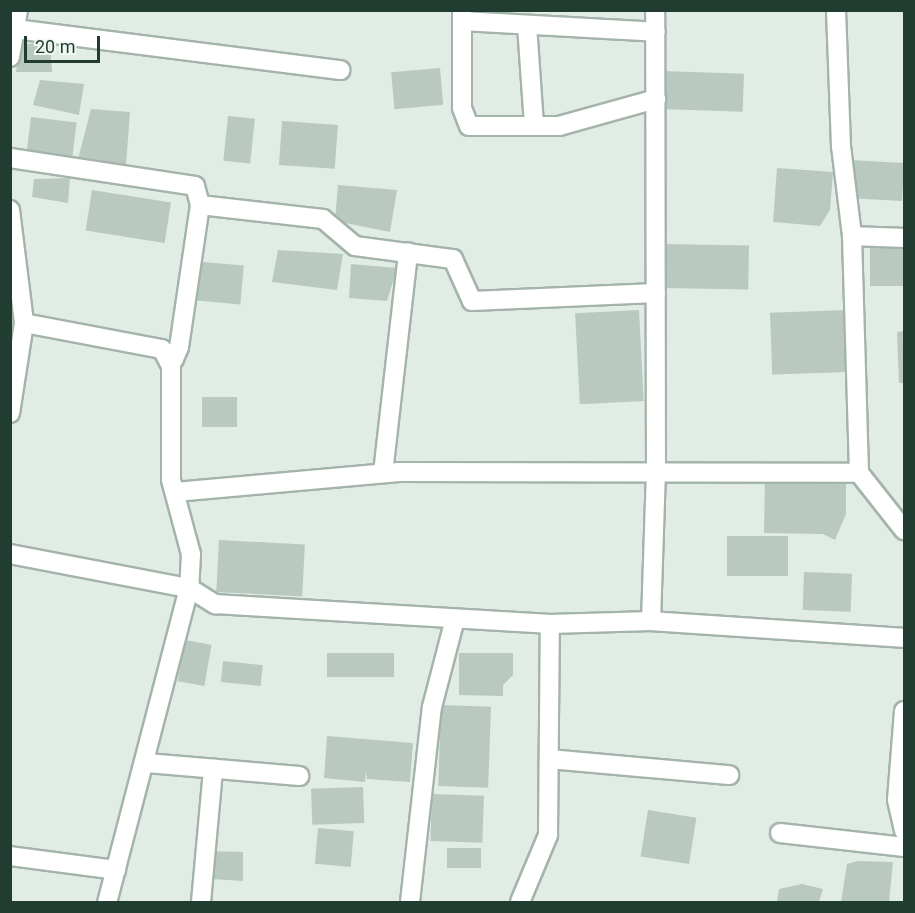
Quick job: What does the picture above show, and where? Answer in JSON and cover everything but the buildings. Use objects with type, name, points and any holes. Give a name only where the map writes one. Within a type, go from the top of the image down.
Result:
[{"type":"street","points":[[10,57],[18,10]]},
{"type":"street","points":[[651,621],[656,472],[655,10]]},
{"type":"street","points":[[836,10],[841,146],[852,236],[859,473],[904,530]]},
{"type":"street","points":[[656,32],[527,25],[462,16],[463,120],[480,129],[559,126],[656,99]]},
{"type":"street","points":[[527,25],[534,126]]},
{"type":"street","points":[[15,29],[340,70]]},
{"type":"street","points":[[10,158],[186,182],[195,186],[200,205],[179,347],[174,359],[162,350],[24,323]]},
{"type":"street","points":[[200,205],[323,219],[355,246],[408,252],[457,262],[464,293],[472,301],[656,293]]},
{"type":"street","points":[[10,210],[11,235],[24,323],[11,407]]},
{"type":"street","points":[[852,236],[904,238]]},
{"type":"street","points":[[382,473],[408,252]]},
{"type":"street","points":[[107,903],[147,763],[163,678],[189,588],[191,554],[175,492],[171,366],[162,350]]},
{"type":"street","points":[[175,492],[382,473],[859,473]]},
{"type":"street","points":[[10,554],[189,588],[232,608],[550,624],[651,621],[904,638]]},
{"type":"street","points":[[411,903],[432,707],[455,619]]},
{"type":"street","points":[[520,903],[548,835],[550,624]]},
{"type":"street","points":[[904,711],[897,800],[904,831]]},
{"type":"street","points":[[549,759],[729,775]]},
{"type":"street","points":[[147,763],[299,776]]},
{"type":"street","points":[[201,903],[213,769]]},
{"type":"street","points":[[780,833],[904,847]]},
{"type":"street","points":[[10,856],[116,870]]}]
